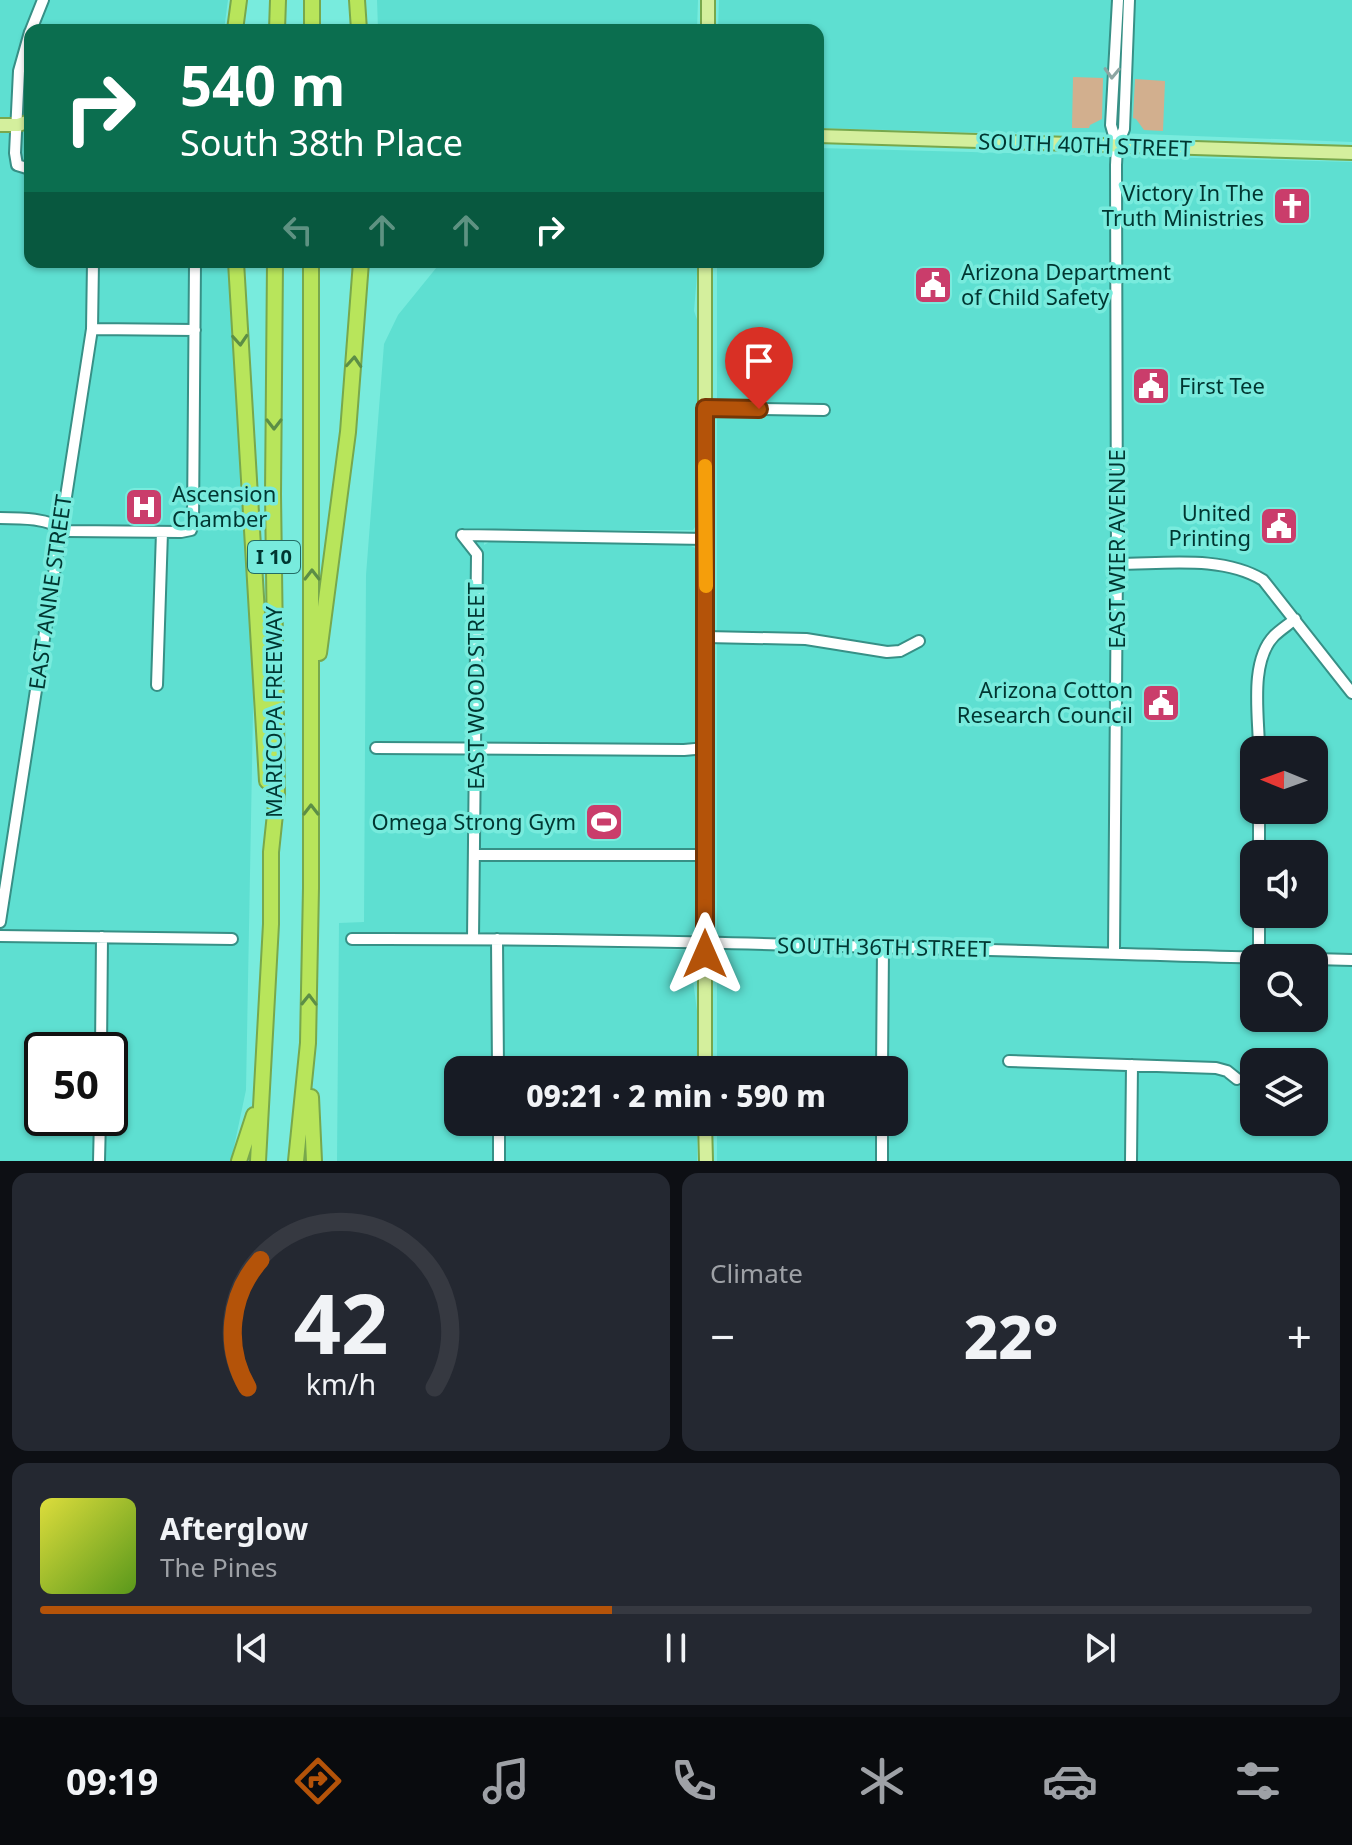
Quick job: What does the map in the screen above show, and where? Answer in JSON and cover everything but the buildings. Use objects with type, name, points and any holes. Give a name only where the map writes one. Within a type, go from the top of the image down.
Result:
[{"type":"highway","points":[[236,24],[239,0]]},
{"type":"highway","points":[[277,24],[278,0]]},
{"type":"highway","points":[[312,0],[312,24]]},
{"type":"highway","points":[[357,0],[359,24]]},
{"type":"highway","points":[[236,268],[271,852]]},
{"type":"highway","name":"MARICOPA FREEWAY","points":[[258,1161],[271,924],[271,852],[277,795],[273,494],[275,268]]},
{"type":"highway","name":"MARICOPA FREEWAY","points":[[296,1161],[308,1051],[311,888],[311,268]]},
{"type":"highway","points":[[311,709],[348,432],[361,268]]},
{"type":"highway","points":[[308,1051],[314,1161]]},
{"type":"highway","points":[[239,1161],[260,1095]]},
{"type":"main road","points":[[708,0],[708,24]]},
{"type":"main road","points":[[0,125],[24,123]]},
{"type":"main road","name":"SOUTH 40TH STREET","points":[[824,136],[1352,153]]},
{"type":"main road","points":[[705,268],[705,1056]]},
{"type":"main road","points":[[705,1136],[706,1161]]},
{"type":"street","points":[[33,24],[43,0]]},
{"type":"street","points":[[1117,146],[1111,125],[1118,0]]},
{"type":"street","points":[[1117,146],[1124,129],[1129,0]]},
{"type":"street","points":[[24,53],[19,71],[24,123],[15,153],[17,165],[24,167]]},
{"type":"street","name":"EAST WIER AVENUE","points":[[1114,951],[1117,146]]},
{"type":"street","name":"EAST ANNE STREET","points":[[0,922],[92,329],[93,268]]},
{"type":"street","points":[[0,518],[31,519],[60,526],[67,531],[191,530],[195,268]]},
{"type":"street","points":[[92,329],[195,330]]},
{"type":"street","points":[[705,408],[824,410]]},
{"type":"street","points":[[157,685],[162,532]]},
{"type":"street","name":"EAST WOOD STREET","points":[[473,939],[477,554],[462,535],[706,539]]},
{"type":"street","points":[[1117,564],[1220,565],[1249,571],[1263,580],[1352,693]]},
{"type":"street","points":[[1259,736],[1259,682],[1263,657],[1272,638],[1295,619]]},
{"type":"street","points":[[706,637],[806,639],[887,652],[900,651],[919,641]]},
{"type":"street","points":[[376,748],[706,748]]},
{"type":"street","points":[[474,855],[706,855]]},
{"type":"street","points":[[0,936],[232,939]]},
{"type":"street","points":[[101,1032],[102,937]]},
{"type":"street","name":"SOUTH 36TH STREET","points":[[352,939],[705,942],[1114,951],[1240,957]]},
{"type":"street","points":[[497,939],[498,1056]]},
{"type":"street","points":[[882,1056],[883,947]]},
{"type":"street","points":[[1328,959],[1352,960]]},
{"type":"street","points":[[1009,1061],[1216,1068],[1227,1071],[1237,1079]]},
{"type":"street","points":[[1131,1161],[1132,1065]]},
{"type":"street","points":[[99,1161],[100,1136]]},
{"type":"street","points":[[499,1136],[499,1161]]},
{"type":"street","points":[[882,1136],[882,1161]]},
{"type":"shaded area","points":[[0,0],[228,0],[225,24],[24,24],[24,268],[228,268],[256,550],[246,1090],[231,1161],[0,1161]]},
{"type":"shaded area","points":[[377,0],[698,0],[697,24],[378,24]]},
{"type":"shaded area","points":[[719,0],[1352,0],[1352,142],[1091,132],[824,128],[824,24],[718,24]]},
{"type":"shaded area","points":[[1073,77],[1103,78],[1102,119],[1089,128],[1072,128]]},
{"type":"shaded area","points":[[1135,79],[1165,81],[1163,131],[1144,130],[1133,118]]},
{"type":"shaded area","points":[[824,148],[1352,162],[1352,1161],[717,1161],[717,1136],[908,1136],[908,1056],[717,1056],[717,268],[824,268]]},
{"type":"shaded area","points":[[436,268],[698,268],[694,311],[698,322],[697,524],[693,530],[485,530],[484,545],[489,542],[687,544],[695,548],[697,928],[689,936],[480,932],[479,945],[693,950],[697,958],[693,980],[697,1056],[444,1056],[444,1136],[697,1136],[697,1161],[337,1161],[339,923],[364,922],[366,575],[384,344],[398,315]]},
{"type":"slow traffic","points":[[705,466],[706,586]]},
{"type":"place","name":"Victory In The Truth Ministries","points":[[1292,206]]},
{"type":"place","name":"Arizona Department of Child Safety","points":[[933,285]]},
{"type":"place","name":"First Tee","points":[[1151,386]]},
{"type":"place","name":"Ascension Chamber","points":[[144,507]]},
{"type":"place","name":"United Printing","points":[[1279,526]]},
{"type":"place","name":"Arizona Cotton Research Council","points":[[1161,703]]},
{"type":"place","name":"Omega Strong Gym","points":[[604,822]]},
{"type":"route","points":[[705,954],[705,408],[759,409]]}]
